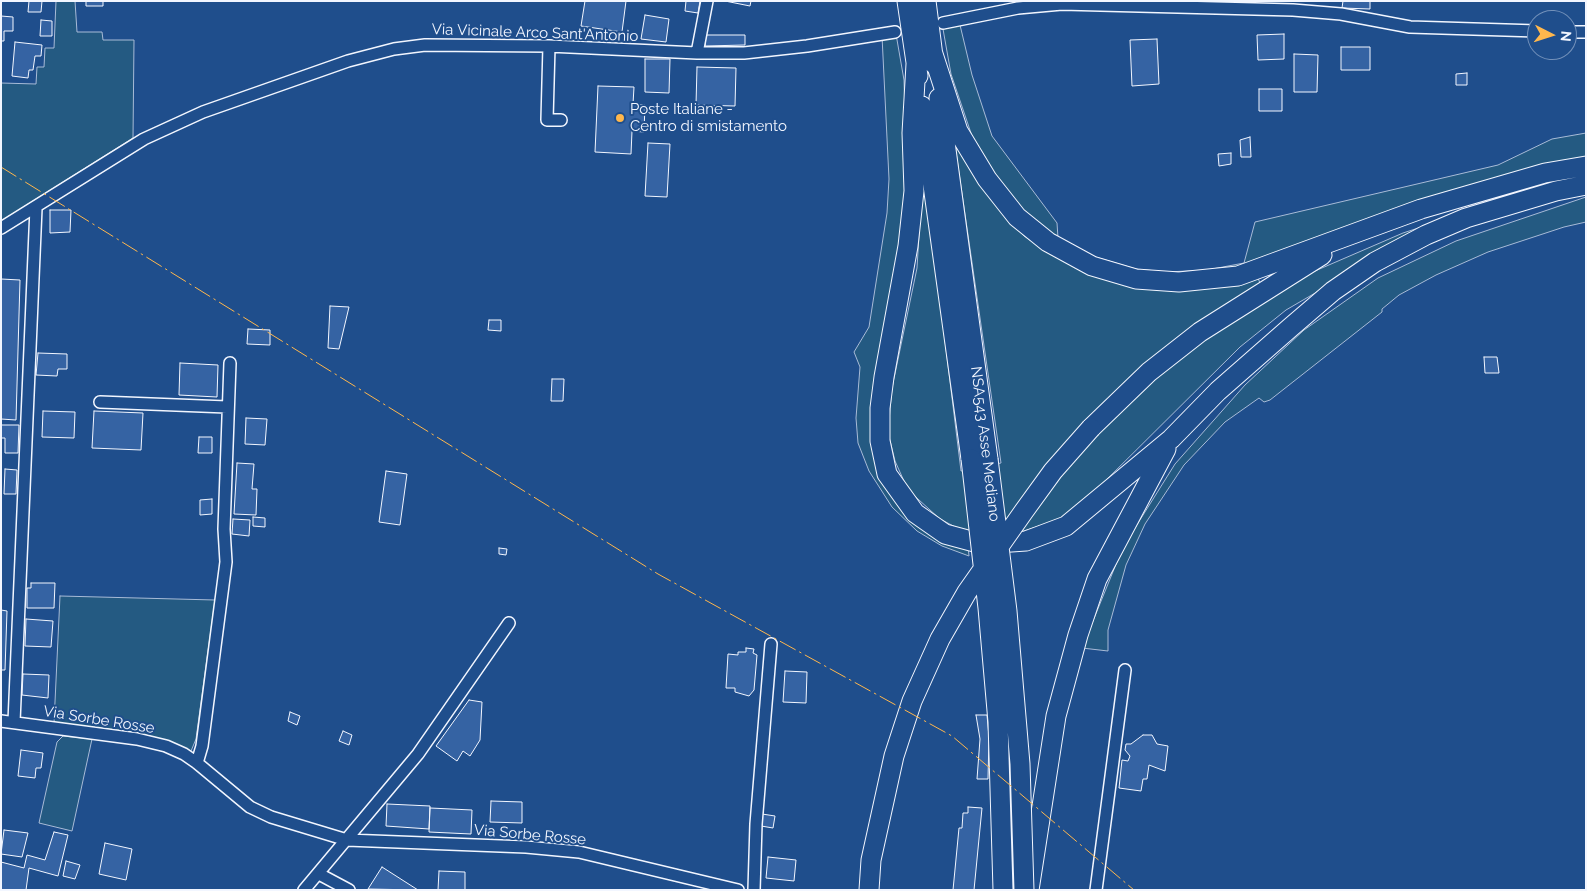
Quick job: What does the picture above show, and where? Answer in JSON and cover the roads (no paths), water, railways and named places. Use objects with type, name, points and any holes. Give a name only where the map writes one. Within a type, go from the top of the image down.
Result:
[{"type":"highway","name":"NSA543 Asse Mediano","points":[[907,1],[979,459],[1006,611],[1019,756],[1024,890]]},
{"type":"highway","name":"NSA543 Asse Mediano","points":[[926,1],[979,459],[988,608],[998,722],[1003,890]]},
{"type":"highway","points":[[932,51],[958,131],[987,179],[1017,217],[1048,242],[1092,266],[1136,280],[1179,282],[1284,269]]},
{"type":"highway","points":[[916,64],[912,132],[914,191],[908,246],[880,408],[880,441],[887,474],[915,513],[945,534],[982,544],[1026,541],[1066,526],[1096,504],[1171,438],[1218,391],[1269,346],[1333,292],[1375,262],[1426,235],[1466,218],[1556,191],[1586,185]]},
{"type":"highway","points":[[869,890],[871,860],[894,756],[912,701],[940,639],[967,592],[1053,471],[1090,428],[1149,372],[1284,269],[1354,234],[1421,209],[1545,174],[1586,166]]},
{"type":"highway","points":[[1029,890],[1056,716],[1078,635],[1097,579],[1171,438]]},
{"type":"street","points":[[697,53],[707,1]]},
{"type":"street","points":[[943,23],[1018,8],[1062,4],[1293,6],[1410,26],[1527,31]]},
{"type":"street","name":"Via Vicinale Arco Sant'Antonio","points":[[1,228],[36,208],[144,139],[203,112],[348,61],[394,49],[425,44],[549,46],[697,53],[771,50],[895,32]]},
{"type":"street","points":[[549,46],[547,120],[561,120]]},
{"type":"street","points":[[14,722],[36,208]]},
{"type":"street","points":[[196,763],[202,746],[226,562],[224,529],[230,362]]},
{"type":"street","points":[[100,402],[227,407]]},
{"type":"street","points":[[304,890],[418,754],[509,623]]},
{"type":"street","points":[[754,890],[756,824],[771,644]]},
{"type":"street","points":[[1096,890],[1125,670]]},
{"type":"street","name":"Via Sorbe Rosse","points":[[1,720],[144,741],[166,746],[184,754],[250,807],[271,817],[347,840],[526,847],[579,852],[738,890]]},
{"type":"street","points":[[319,874],[349,890]]},
{"type":"place","name":"Poste Italiane - Centro di smistamento","points":[[620,118]]}]
